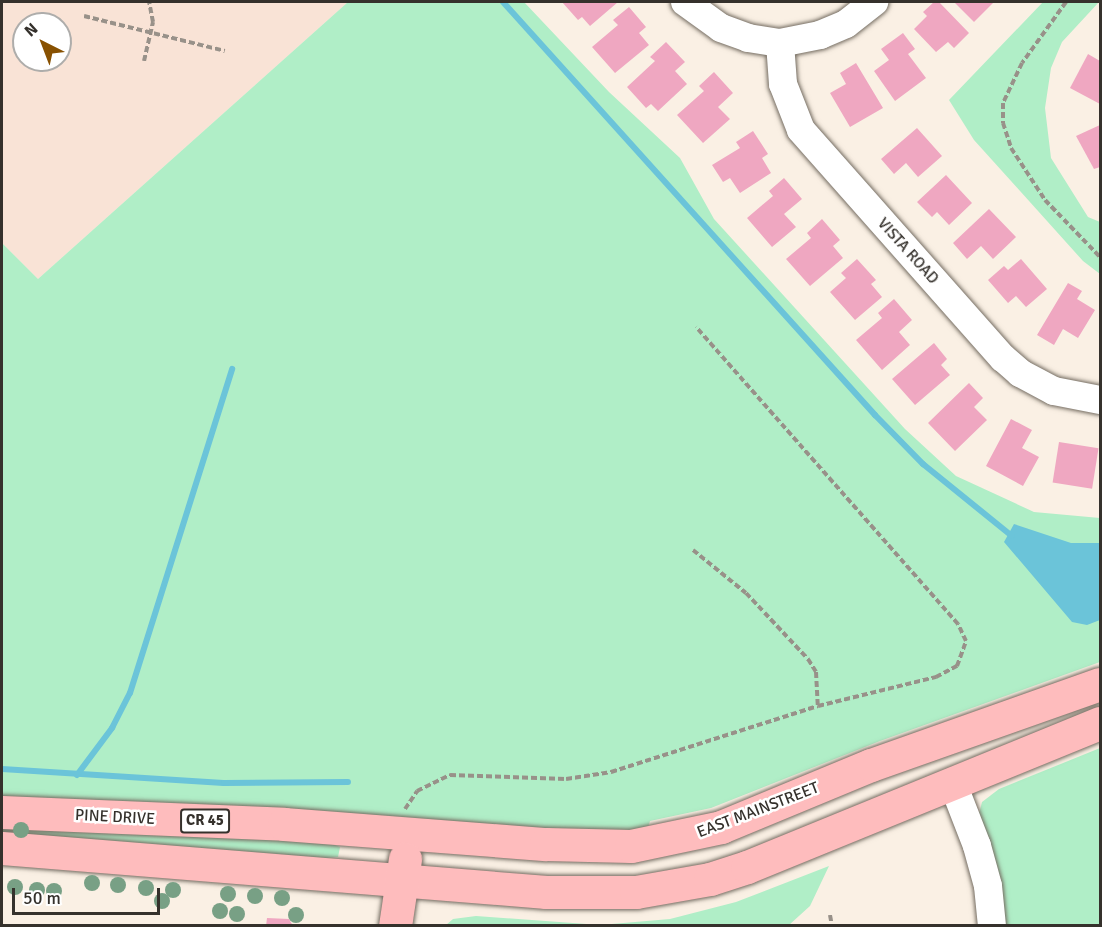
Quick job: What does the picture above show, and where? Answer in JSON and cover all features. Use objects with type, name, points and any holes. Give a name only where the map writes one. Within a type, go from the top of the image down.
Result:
[{"type":"main road","name":"EAST MAINSTREET","points":[[408,834],[594,847],[674,839],[744,819],[872,765],[1101,684]]},
{"type":"main road","points":[[2,848],[546,892],[636,892],[673,888],[747,867],[1101,723]]},
{"type":"main road","name":"PINE DRIVE","points":[[2,812],[284,824],[408,834]]},
{"type":"main road","points":[[395,926],[408,834]]},
{"type":"street","points":[[685,2],[721,28],[748,38],[780,43],[826,33],[846,24],[874,2]]},
{"type":"street","name":"VISTA ROAD","points":[[780,43],[783,84],[801,130],[1003,358],[1020,373],[1054,391],[1101,400]]},
{"type":"street","points":[[1035,750],[1064,754],[1101,740]]},
{"type":"street","points":[[953,784],[977,846],[988,886],[992,926]]},
{"type":"path","points":[[144,61],[151,33],[149,2]]},
{"type":"path","points":[[1066,2],[1017,71],[1003,103],[1003,123],[1011,148],[1045,200],[1101,257]]},
{"type":"path","points":[[84,16],[225,51]]},
{"type":"path","points":[[408,834],[405,810],[409,800],[431,782],[450,776],[556,779],[611,772],[818,706],[949,672],[965,649],[963,632],[696,327]]},
{"type":"path","points":[[693,550],[746,593],[808,659],[816,672],[818,706]]},
{"type":"path","points":[[830,915],[832,926]]},
{"type":"shaded area","points":[[2,2],[348,2],[38,279],[2,243]]},
{"type":"green space","points":[[348,2],[524,2],[609,92],[680,158],[714,219],[905,429],[956,476],[1034,512],[1100,518],[1100,662],[880,741],[711,808],[650,821],[647,830],[629,833],[2,796],[2,243],[38,279]]},
{"type":"green space","points":[[1043,2],[1099,2],[1062,42],[1051,68],[1045,108],[1051,158],[1088,217],[1100,222],[1100,274],[1083,261],[974,140],[949,100]]},
{"type":"green space","points":[[1100,748],[1100,925],[1002,925],[979,814],[982,802],[999,789]]},
{"type":"green space","points":[[2,824],[326,842],[340,847],[338,857],[314,859],[2,836]]},
{"type":"green space","points":[[829,866],[810,906],[789,925],[600,925],[670,919],[736,902]]},
{"type":"green space","points":[[476,916],[600,925],[446,925],[453,919]]},
{"type":"water","points":[[1014,524],[1071,543],[1100,543],[1100,620],[1087,625],[1072,622],[1004,542]]},
{"type":"building","points":[[562,2],[618,2],[590,26],[582,17],[578,20]]},
{"type":"building","points":[[934,2],[939,2],[969,33],[954,48],[948,42],[936,52],[914,29],[927,16],[923,12]]},
{"type":"building","points":[[954,2],[994,2],[974,22]]},
{"type":"building","points":[[629,7],[646,27],[639,33],[649,45],[615,73],[592,47],[618,25],[613,20]]},
{"type":"building","points":[[903,33],[915,49],[908,54],[926,78],[895,101],[874,71],[889,60],[881,49]]},
{"type":"building","points":[[666,42],[685,62],[675,71],[687,84],[658,111],[651,104],[646,108],[627,87],[655,61],[650,57]]},
{"type":"building","points":[[1088,54],[1100,61],[1100,104],[1070,88]]},
{"type":"building","points":[[856,63],[883,108],[850,127],[830,93],[846,84],[840,73]]},
{"type":"building","points":[[714,72],[733,93],[718,107],[730,119],[703,143],[677,115],[704,91],[699,86]]},
{"type":"building","points":[[1100,125],[1100,167],[1094,169],[1076,136]]},
{"type":"building","points":[[917,128],[942,156],[918,177],[906,163],[894,174],[881,159]]},
{"type":"building","points":[[753,131],[768,154],[762,158],[771,173],[740,193],[730,178],[723,182],[712,165],[740,148],[736,142]]},
{"type":"building","points":[[946,175],[972,203],[949,225],[937,212],[932,217],[917,202]]},
{"type":"building","points":[[784,178],[802,199],[784,214],[796,227],[772,247],[747,218],[773,196],[769,191]]},
{"type":"building","points":[[989,209],[1016,237],[993,259],[981,246],[967,259],[953,243]]},
{"type":"building","points":[[822,219],[840,240],[833,246],[843,258],[810,286],[786,259],[811,238],[807,233]]},
{"type":"building","points":[[857,259],[876,280],[871,284],[882,297],[855,320],[830,292],[846,278],[841,273]]},
{"type":"building","points":[[1021,259],[1047,289],[1026,307],[1016,296],[1008,303],[988,280],[1004,266],[1008,270]]},
{"type":"building","points":[[1068,283],[1082,291],[1077,299],[1095,310],[1078,338],[1063,329],[1054,345],[1037,335]]},
{"type":"building","points":[[894,299],[912,320],[899,332],[910,345],[882,370],[856,340],[882,318],[878,313]]},
{"type":"building","points":[[934,343],[947,359],[941,365],[950,375],[915,405],[892,379]]},
{"type":"building","points":[[969,383],[983,398],[974,407],[987,420],[955,451],[928,423]]},
{"type":"building","points":[[1011,419],[1032,430],[1022,448],[1039,457],[1023,486],[986,466]]},
{"type":"building","points":[[1059,442],[1099,448],[1092,489],[1053,482]]},
{"type":"building","points":[[267,918],[289,919],[293,926],[266,926]]},
{"type":"waterway","points":[[503,2],[875,415],[923,464],[1012,536]]},
{"type":"waterway","points":[[77,775],[112,728],[130,693],[232,369]]},
{"type":"waterway","points":[[2,769],[224,783],[348,782]]}]
